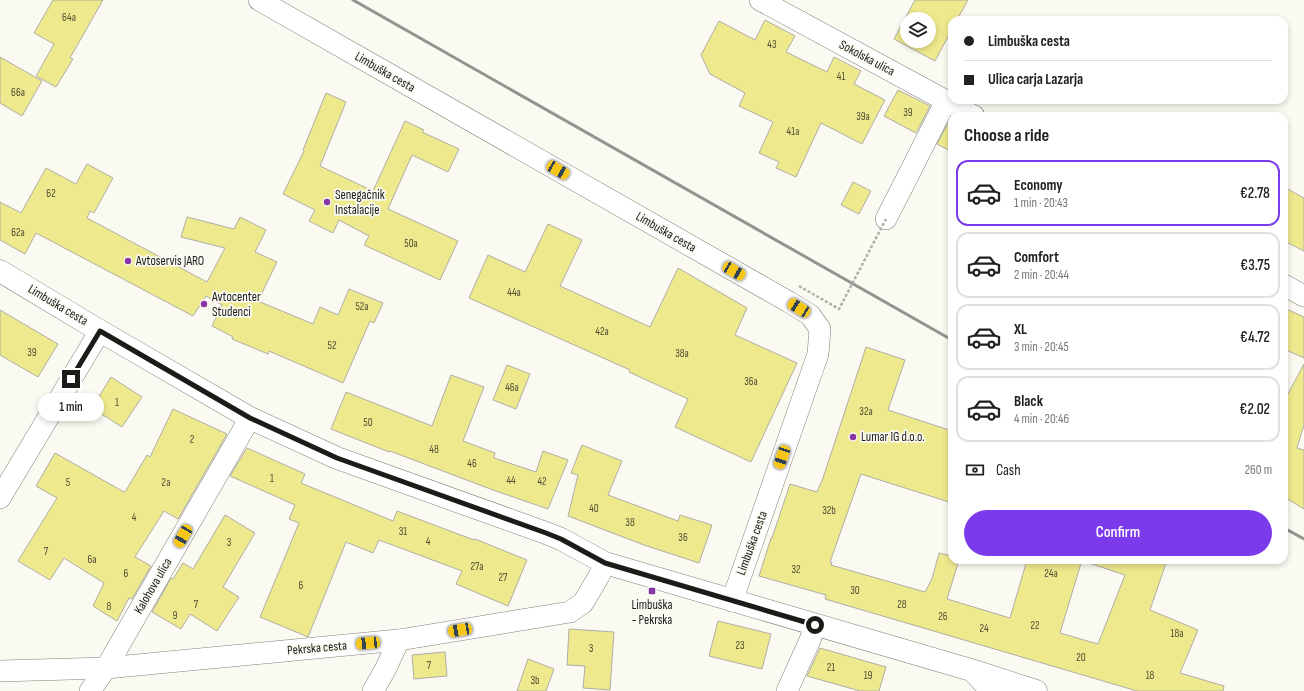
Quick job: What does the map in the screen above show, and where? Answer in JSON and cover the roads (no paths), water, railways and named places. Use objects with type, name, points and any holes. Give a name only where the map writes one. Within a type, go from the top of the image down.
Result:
[{"type":"main road","name":"Limbuška cesta","points":[[0,271],[250,418],[337,458],[561,539],[605,563],[971,670],[1036,691]]},
{"type":"street","name":"Limbuška cesta","points":[[258,0],[810,315],[820,329],[818,354],[732,601]]},
{"type":"street","name":"Sokolska ulica","points":[[760,0],[943,107],[960,112]]},
{"type":"street","points":[[886,219],[943,107]]},
{"type":"street","points":[[1288,287],[1304,296]]},
{"type":"street","points":[[0,498],[100,331]]},
{"type":"street","name":"Kalohova ulica","points":[[90,691],[106,668],[250,418]]},
{"type":"street","name":"Pekrska cesta","points":[[0,671],[106,668],[399,640],[570,612],[583,603],[605,563]]},
{"type":"street","points":[[787,691],[810,640],[815,625]]},
{"type":"street","points":[[373,691],[399,640]]},
{"type":"street","points":[[971,670],[991,691]]},
{"type":"railway","points":[[353,0],[948,338]]},
{"type":"railway","points":[[1288,530],[1304,539]]},
{"type":"place","name":"Senegačnik Instalacije","points":[[327,202]]},
{"type":"place","name":"Avtoservis JARO","points":[[128,261]]},
{"type":"place","name":"Avtocenter Studenci","points":[[204,304]]},
{"type":"place","name":"Lumar IG d.o.o.","points":[[853,437]]},
{"type":"place","name":"Limbuška - Pekrska","points":[[652,591]]}]
